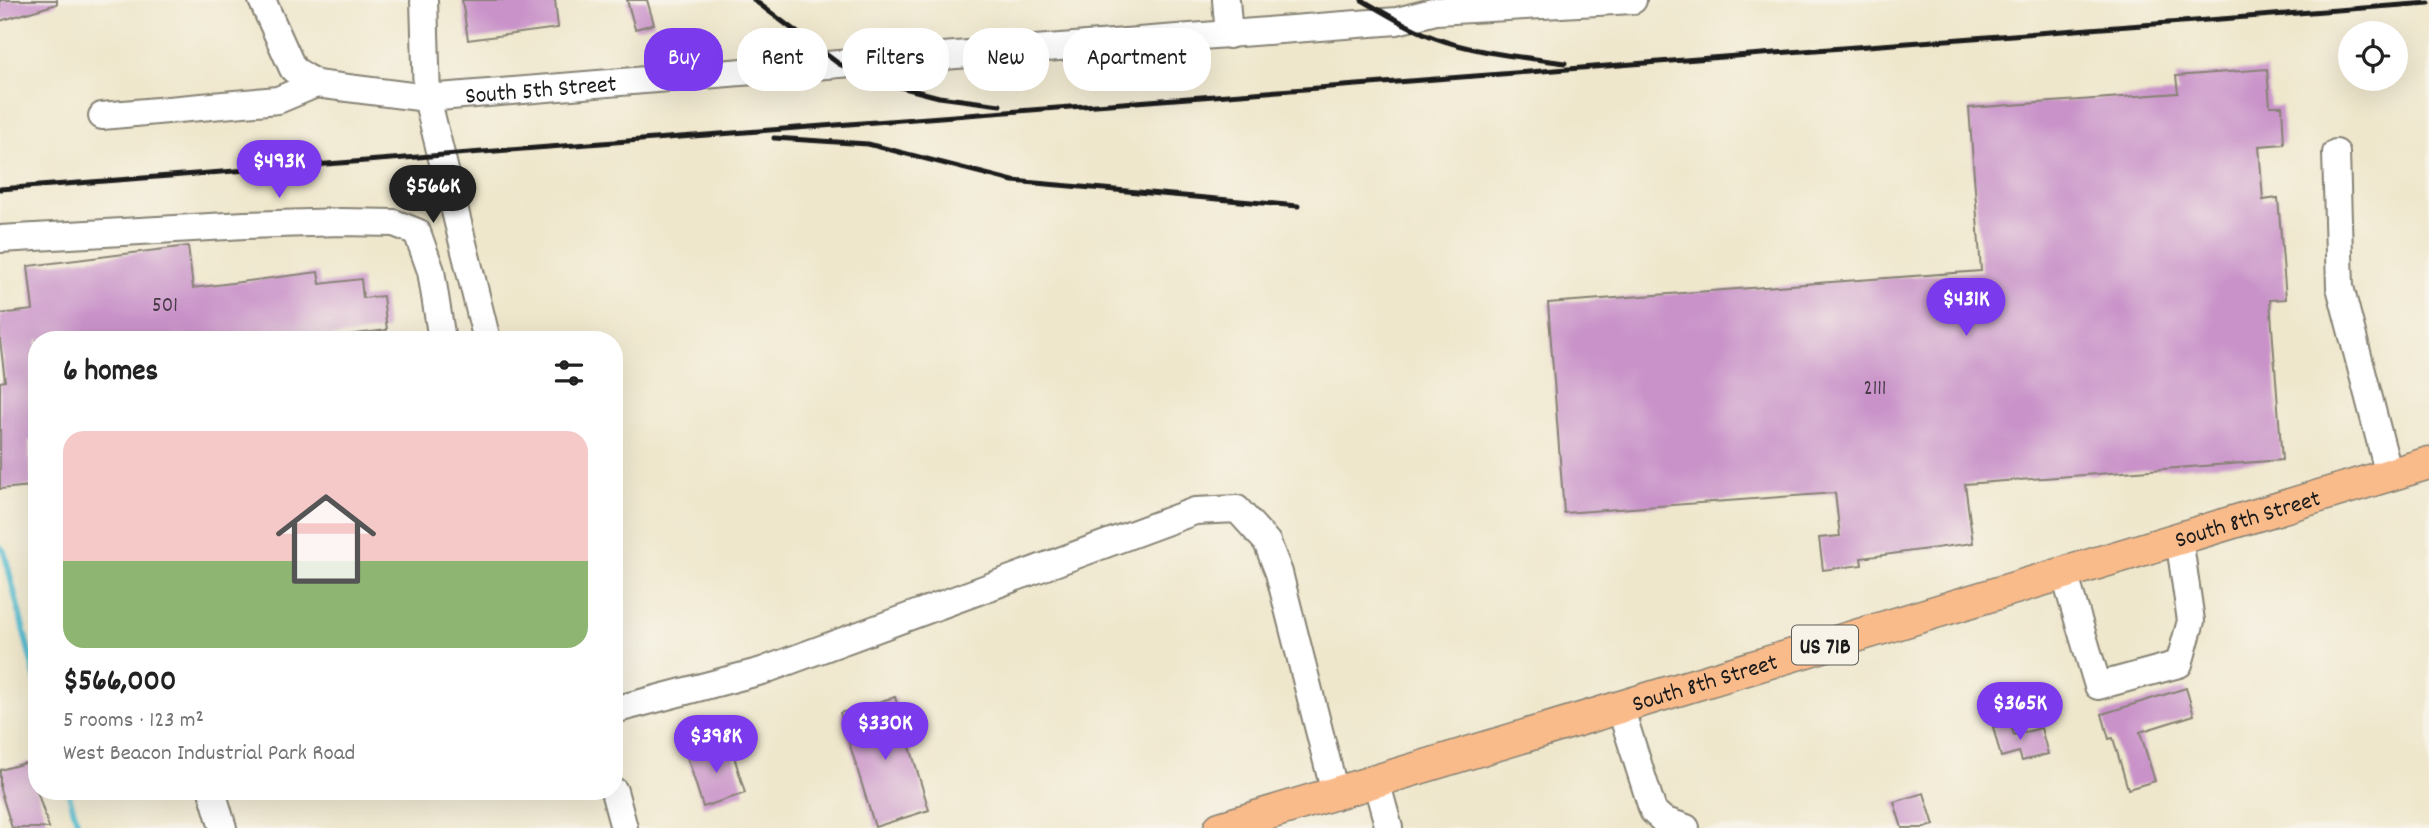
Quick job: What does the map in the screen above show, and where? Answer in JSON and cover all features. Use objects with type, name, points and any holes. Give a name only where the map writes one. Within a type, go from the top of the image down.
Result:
[{"type":"main road","name":"South 8th Street","points":[[1220,828],[1254,823],[1335,793],[2429,463]]},
{"type":"street","points":[[261,0],[293,69],[316,84]]},
{"type":"street","points":[[424,0],[427,98],[485,331]]},
{"type":"street","points":[[1226,0],[1229,35]]},
{"type":"street","name":"South 5th Street","points":[[316,84],[427,98],[1398,21],[1435,5],[1633,0]]},
{"type":"street","points":[[103,116],[278,100],[316,84]]},
{"type":"street","points":[[2336,153],[2340,287],[2389,475]]},
{"type":"street","points":[[0,239],[245,225],[394,223],[417,232],[431,271],[441,331]]},
{"type":"street","points":[[623,708],[762,671],[1195,511],[1237,509],[1267,542],[1279,573],[1335,793]]},
{"type":"street","points":[[2064,573],[2098,686],[2179,664],[2191,621],[2179,538]]},
{"type":"street","points":[[1620,707],[1653,811],[1663,820],[1686,828]]},
{"type":"street","points":[[1376,781],[1389,828]]},
{"type":"street","points":[[215,800],[223,828]]},
{"type":"street","points":[[616,800],[624,828]]},
{"type":"building","points":[[0,0],[57,0],[57,4],[0,21]]},
{"type":"building","points":[[462,0],[555,0],[558,28],[468,40]]},
{"type":"building","points":[[627,0],[647,0],[654,24],[635,29]]},
{"type":"building","points":[[2267,69],[2270,106],[2282,106],[2284,144],[2259,146],[2263,200],[2278,198],[2286,299],[2270,300],[2282,460],[1965,484],[1973,543],[1861,558],[1862,565],[1823,570],[1819,538],[1840,536],[1835,493],[1564,513],[1548,303],[1981,271],[1969,108],[2178,93],[2176,76]]},
{"type":"building","points":[[188,246],[193,288],[318,272],[320,284],[361,279],[363,298],[383,296],[387,330],[28,331],[28,486],[0,489],[0,382],[5,381],[0,314],[33,310],[28,266]]},
{"type":"building","points":[[2186,688],[2194,715],[2140,732],[2155,781],[2128,789],[2113,738],[2109,739],[2102,714]]},
{"type":"building","points":[[895,697],[929,810],[875,827],[840,713]]},
{"type":"building","points":[[2010,722],[2014,735],[2041,728],[2048,754],[2022,761],[2019,752],[2001,757],[1993,727]]},
{"type":"building","points":[[730,743],[745,793],[703,807],[687,756]]},
{"type":"building","points":[[28,762],[28,800],[40,800],[49,828],[12,828],[0,789],[0,770]]},
{"type":"building","points":[[1924,793],[1934,825],[1902,828],[1894,802]]},
{"type":"waterway","points":[[0,547],[4,551],[28,648]]},
{"type":"waterway","points":[[71,800],[79,828]]},
{"type":"railway","points":[[754,0],[839,64],[877,81],[939,97],[1000,105]]},
{"type":"railway","points":[[1362,0],[1416,30],[1451,43],[1499,54],[1565,63]]},
{"type":"railway","points":[[0,189],[2429,3]]},
{"type":"railway","points":[[774,138],[868,144],[1013,181],[1298,206]]}]
